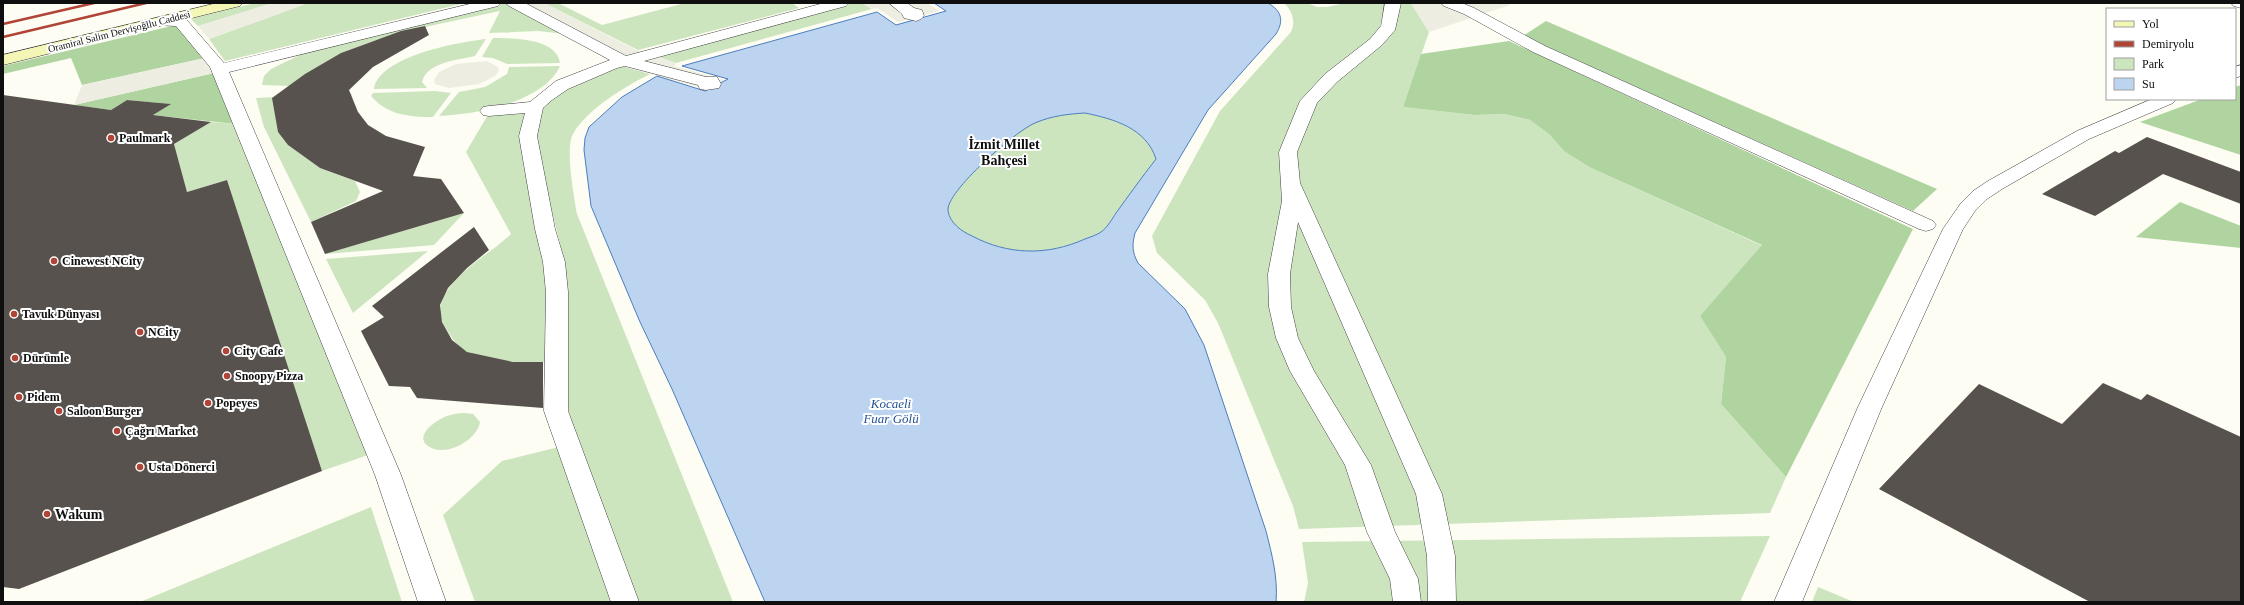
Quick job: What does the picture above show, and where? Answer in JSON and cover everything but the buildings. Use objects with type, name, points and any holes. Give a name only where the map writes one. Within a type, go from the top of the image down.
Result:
[{"type":"main road","name":"Oramiral Salim Dervişoğllu Caddesi","points":[[3,50],[200,3]]},
{"type":"main road","name":"Oramiral Salim Dervişoğllu Caddesi","points":[[3,60],[235,3]]},
{"type":"street","points":[[219,67],[477,3]]},
{"type":"street","points":[[219,67],[493,3]]},
{"type":"street","points":[[514,3],[624,61],[706,82]]},
{"type":"street","points":[[625,602],[556,411],[557,292],[554,262],[545,229],[528,136],[535,107],[546,96],[582,75],[804,7],[841,3]]},
{"type":"street","points":[[897,3],[911,12]]},
{"type":"street","points":[[1393,3],[1389,27],[1376,42],[1331,78],[1309,101],[1288,152],[1292,201],[1278,274],[1280,307],[1287,338],[1302,371],[1358,465],[1381,532],[1404,579],[1407,602]]},
{"type":"street","points":[[1449,3],[1469,10],[1539,49],[1926,225]]},
{"type":"street","points":[[159,22],[180,21],[219,67],[388,475],[432,602]]},
{"type":"street","points":[[564,65],[566,69],[582,75]]},
{"type":"street","points":[[1788,602],[1870,407],[1953,229],[1968,207],[1980,195],[1995,185],[2083,135],[2165,100]]},
{"type":"street","points":[[489,111],[535,107]]},
{"type":"street","points":[[1290,179],[1429,494],[1441,556],[1442,602]]},
{"type":"green space","points":[[255,3],[273,3],[198,26],[191,19]]},
{"type":"green space","points":[[308,3],[465,3],[225,61],[209,39]]},
{"type":"green space","points":[[505,3],[565,34],[538,31],[489,33],[500,11],[425,27],[395,39],[376,40],[341,53],[290,86],[262,85],[264,76],[271,69],[306,52]]},
{"type":"green space","points":[[544,3],[558,3],[602,25],[685,3],[792,3],[799,8],[638,50]]},
{"type":"green space","points":[[841,3],[862,3],[872,9],[676,63],[650,54]]},
{"type":"green space","points":[[1284,3],[1307,3],[1317,7],[1327,7],[1345,3],[1411,3],[1429,32],[1403,107],[1474,115],[1504,114],[1530,120],[1549,134],[1564,151],[1589,167],[1763,246],[1700,316],[1726,357],[1721,404],[1786,477],[1770,513],[1299,529],[1293,506],[1218,323],[1205,300],[1157,253],[1152,236],[1220,111],[1291,32],[1293,20],[1289,9]]},
{"type":"green space","points":[[1546,21],[1937,189],[1913,211],[1523,36]]},
{"type":"green space","points":[[176,25],[205,58],[82,85],[71,58],[3,74],[3,66]]},
{"type":"green space","points":[[493,38],[522,39],[542,44],[551,49],[557,55],[560,63],[507,64],[493,58],[482,57]]},
{"type":"green space","points":[[486,39],[475,56],[444,63],[430,70],[425,75],[422,82],[427,88],[374,89],[379,78],[390,68],[405,59],[440,47]]},
{"type":"green space","points":[[1509,41],[1913,229],[1786,477],[1721,404],[1726,357],[1700,316],[1762,245],[1589,167],[1564,151],[1549,134],[1530,120],[1504,114],[1474,115],[1403,107],[1421,54]]},
{"type":"green space","points":[[618,65],[650,74],[630,85],[597,107],[579,125],[573,134],[570,150],[570,161],[577,214],[733,602],[637,602],[576,440],[567,404],[565,263],[534,141],[541,108],[550,97]]},
{"type":"green space","points":[[560,66],[552,78],[539,89],[524,97],[489,109],[471,113],[439,116],[459,92],[485,87],[507,74],[509,67]]},
{"type":"green space","points":[[214,73],[235,124],[153,115],[170,104],[127,100],[111,110],[74,105]]},
{"type":"green space","points":[[2241,85],[2241,155],[2140,122],[2199,100],[2236,100],[2236,87]]},
{"type":"green space","points":[[435,91],[451,93],[433,117],[399,114],[384,107],[371,96],[373,93]]},
{"type":"green space","points":[[351,93],[353,100],[285,105],[288,145],[320,168],[355,181],[360,192],[356,201],[311,222],[264,127],[256,98]]},
{"type":"green space","points":[[528,110],[546,264],[545,362],[495,360],[476,356],[467,352],[454,340],[444,325],[440,311],[444,296],[456,280],[511,234],[466,152],[489,113]]},
{"type":"green space","points":[[1085,113],[1118,122],[1137,132],[1151,148],[1156,159],[1103,230],[1071,245],[1042,251],[1028,251],[1000,247],[986,242],[964,232],[954,223],[948,211],[950,202],[958,190],[984,162],[1013,137],[1026,127],[1047,118]]},
{"type":"green space","points":[[211,122],[235,124],[368,455],[322,471],[227,180],[187,192],[174,144]]},
{"type":"green space","points":[[2180,202],[2241,226],[2241,248],[2136,237]]},
{"type":"green space","points":[[464,213],[434,245],[325,254]]},
{"type":"green space","points":[[428,251],[353,313],[326,259]]},
{"type":"green space","points":[[465,413],[473,414],[480,422],[478,429],[473,435],[459,446],[442,450],[428,446],[424,442],[423,437],[425,432],[438,420],[447,416]]},
{"type":"green space","points":[[567,445],[625,602],[475,602],[443,515],[502,461]]},
{"type":"green space","points":[[371,507],[402,602],[140,602]]},
{"type":"green space","points":[[1770,536],[1740,602],[1304,602],[1308,583],[1302,542]]},
{"type":"green space","points":[[1818,587],[1854,602],[1812,602]]},
{"type":"shaded area","points":[[273,3],[308,3],[209,39],[198,26]]},
{"type":"shaded area","points":[[506,3],[544,3],[636,50],[676,63],[674,66],[724,80],[706,89],[618,65]]},
{"type":"shaded area","points":[[862,3],[927,3],[939,11],[898,22],[877,8],[872,9]]},
{"type":"shaded area","points":[[1411,3],[1505,3],[1510,5],[1429,32]]},
{"type":"shaded area","points":[[205,58],[214,73],[74,105],[82,85]]},
{"type":"shaded area","points":[[487,61],[498,67],[499,71],[495,76],[479,84],[449,88],[435,84],[434,80],[439,72],[456,64]]},
{"type":"water","name":"Kocaeli Fuar Gölü","points":[[934,3],[1268,3],[1279,13],[1281,21],[1276,34],[1208,110],[1135,233],[1133,245],[1138,263],[1185,309],[1204,345],[1266,531],[1275,575],[1276,602],[765,602],[672,389],[640,322],[591,206],[584,150],[585,138],[589,127],[622,97],[657,76],[705,91],[728,79],[682,66],[877,12],[896,25],[946,11]],"holes":[[[1085,113],[1118,122],[1137,132],[1151,148],[1156,159],[1101,232],[1071,245],[1042,251],[1028,251],[1014,250],[986,242],[964,232],[954,223],[948,211],[950,202],[958,190],[984,162],[1013,137],[1035,123],[1053,117]]]},
{"type":"railway","points":[[3,24],[94,3]]},
{"type":"railway","points":[[3,37],[146,3]]},
{"type":"place","name":"Paulmark","points":[[111,138]]},
{"type":"place","name":"Cinewest NCity","points":[[54,261]]},
{"type":"place","name":"Tavuk Dünyası","points":[[14,314]]},
{"type":"place","name":"NCity","points":[[140,332]]},
{"type":"place","name":"City Cafe","points":[[226,351]]},
{"type":"place","name":"Dürümle","points":[[15,358]]},
{"type":"place","name":"Snoopy Pizza","points":[[227,376]]},
{"type":"place","name":"Pidem","points":[[19,397]]},
{"type":"place","name":"Popeyes","points":[[208,403]]},
{"type":"place","name":"Saloon Burger","points":[[59,411]]},
{"type":"place","name":"Çağrı Market","points":[[117,431]]},
{"type":"place","name":"Usta Dönerci","points":[[140,467]]},
{"type":"place","name":"Wakum","points":[[47,514]]},
{"type":"district","name":"İzmit Millet Bahçesi","points":[[1004,152]]}]
